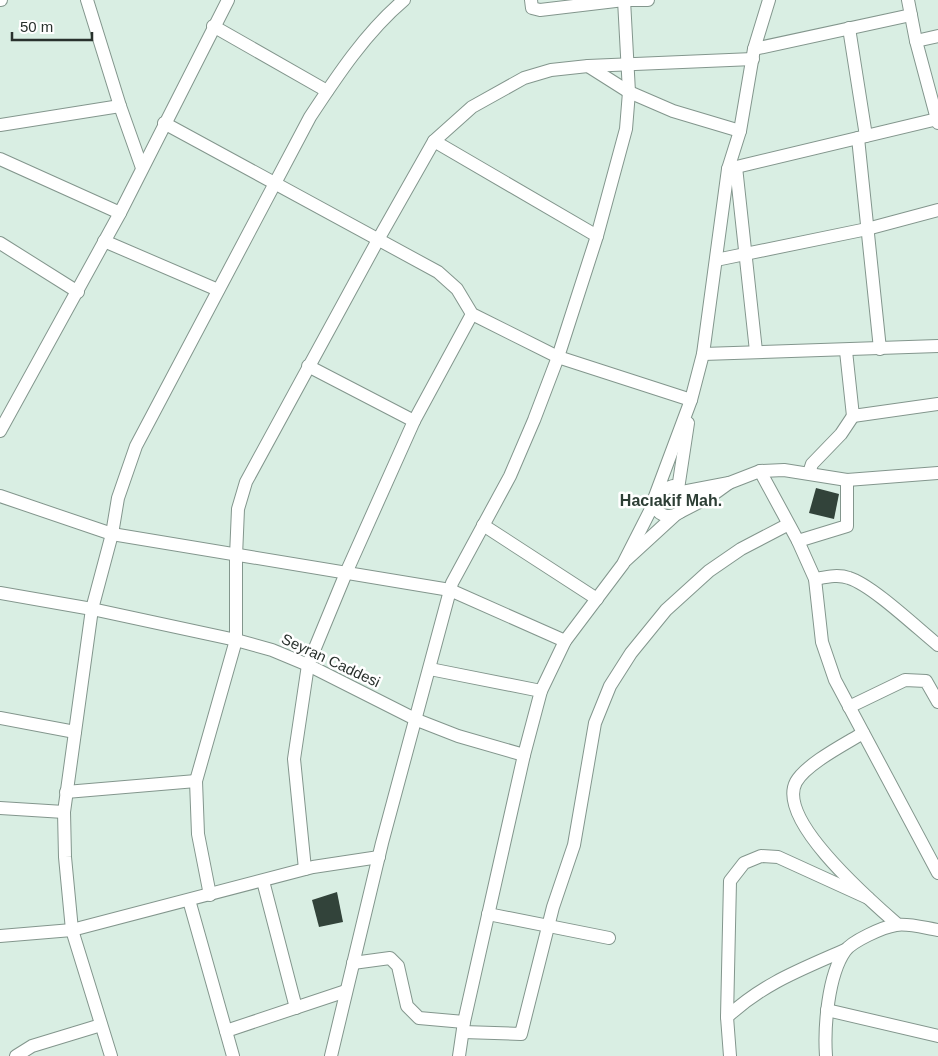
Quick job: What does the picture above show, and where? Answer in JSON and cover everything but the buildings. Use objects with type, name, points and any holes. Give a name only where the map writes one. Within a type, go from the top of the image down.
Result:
[{"type":"street","points":[[87,0],[120,106],[142,168]]},
{"type":"street","points":[[2,422],[78,292],[120,214],[164,123],[228,0]]},
{"type":"street","points":[[111,1056],[72,930],[65,857],[64,812],[92,609],[112,534],[118,498],[136,446],[310,117],[358,50],[392,10],[404,0]]},
{"type":"street","points":[[531,0],[532,8],[540,10],[624,0],[648,0]]},
{"type":"street","points":[[331,1056],[379,857],[417,720],[450,590],[510,476],[558,357],[597,236],[626,129],[629,92],[624,0]]},
{"type":"street","points":[[459,1056],[463,1027],[488,914],[524,755],[541,691],[565,641],[623,564],[654,503],[691,400],[703,354],[716,260],[753,54],[769,0],[760,0]]},
{"type":"street","points":[[732,168],[938,121],[916,41],[908,0]]},
{"type":"street","points":[[210,894],[198,834],[196,781],[236,640],[238,509],[246,482],[308,366],[434,141],[472,107],[524,78],[552,70],[588,66],[628,66],[753,54],[849,28],[911,15]]},
{"type":"street","points":[[213,26],[327,91]]},
{"type":"street","points":[[849,28],[862,137],[868,229],[880,350]]},
{"type":"street","points":[[916,41],[938,36]]},
{"type":"street","points":[[588,66],[629,92],[673,111],[740,131]]},
{"type":"street","points":[[0,125],[120,106]]},
{"type":"street","points":[[164,123],[379,238],[438,272],[457,289],[472,314],[558,357],[691,400]]},
{"type":"street","points":[[434,141],[597,236]]},
{"type":"street","points":[[0,159],[120,214]]},
{"type":"street","points":[[732,168],[745,254],[756,351]]},
{"type":"street","points":[[716,260],[868,229],[938,210]]},
{"type":"street","points":[[104,241],[218,290]]},
{"type":"street","points":[[0,243],[78,292]]},
{"type":"street","points":[[305,869],[294,759],[308,665],[346,572],[414,421],[472,314]]},
{"type":"street","points":[[703,354],[756,351],[880,350],[938,346]]},
{"type":"street","points":[[809,473],[817,456],[841,434],[852,416],[846,351]]},
{"type":"street","points":[[308,366],[414,421]]},
{"type":"street","points":[[623,564],[677,514],[684,503],[680,491],[691,400]]},
{"type":"street","points":[[852,416],[938,404]]},
{"type":"street","points":[[654,503],[661,514],[677,514],[729,484],[760,471],[784,470],[848,480],[938,473]]},
{"type":"street","points":[[760,471],[787,525],[798,541],[815,579],[822,642],[827,661],[849,707],[938,873]]},
{"type":"street","points":[[798,541],[847,526],[848,480]]},
{"type":"street","points":[[658,490],[668,486],[680,491],[729,484]]},
{"type":"street","points":[[0,496],[112,534],[450,590],[565,641]]},
{"type":"street","points":[[483,525],[597,599]]},
{"type":"street","points":[[353,963],[390,958],[398,966],[407,1006],[419,1018],[463,1027],[521,1034],[548,926],[574,845],[595,723],[610,686],[631,653],[666,610],[710,570],[741,549],[787,525]]},
{"type":"street","points":[[815,579],[842,576],[851,578],[878,596],[938,645]]},
{"type":"street","name":"Seyran Caddesi","points":[[0,593],[92,609],[236,640],[272,650],[308,665],[417,720],[458,736],[524,755]]},
{"type":"street","points":[[430,669],[541,691]]},
{"type":"street","points":[[849,707],[905,680],[926,681],[938,702]]},
{"type":"street","points":[[0,718],[75,732]]},
{"type":"street","points":[[863,733],[802,772],[792,792],[798,815],[827,856],[868,898],[897,924]]},
{"type":"street","points":[[66,792],[196,781]]},
{"type":"street","points":[[0,808],[64,812]]},
{"type":"street","points":[[730,1056],[727,1017],[730,881],[744,863],[761,856],[778,857],[868,898]]},
{"type":"street","points":[[0,936],[72,930],[305,869],[379,857]]},
{"type":"street","points":[[263,881],[296,1008]]},
{"type":"street","points":[[189,900],[233,1056]]},
{"type":"street","points":[[488,914],[609,938]]},
{"type":"street","points":[[727,1017],[744,1001],[774,981],[845,950],[878,930],[897,924],[938,930]]},
{"type":"street","points":[[826,1056],[827,1010],[831,984],[845,950]]},
{"type":"street","points":[[226,1031],[346,991]]},
{"type":"street","points":[[827,1010],[938,1036]]},
{"type":"street","points":[[16,1056],[32,1046],[101,1024]]},
{"type":"district","name":"Hacıakif Mah.","points":[[671,500]]}]
